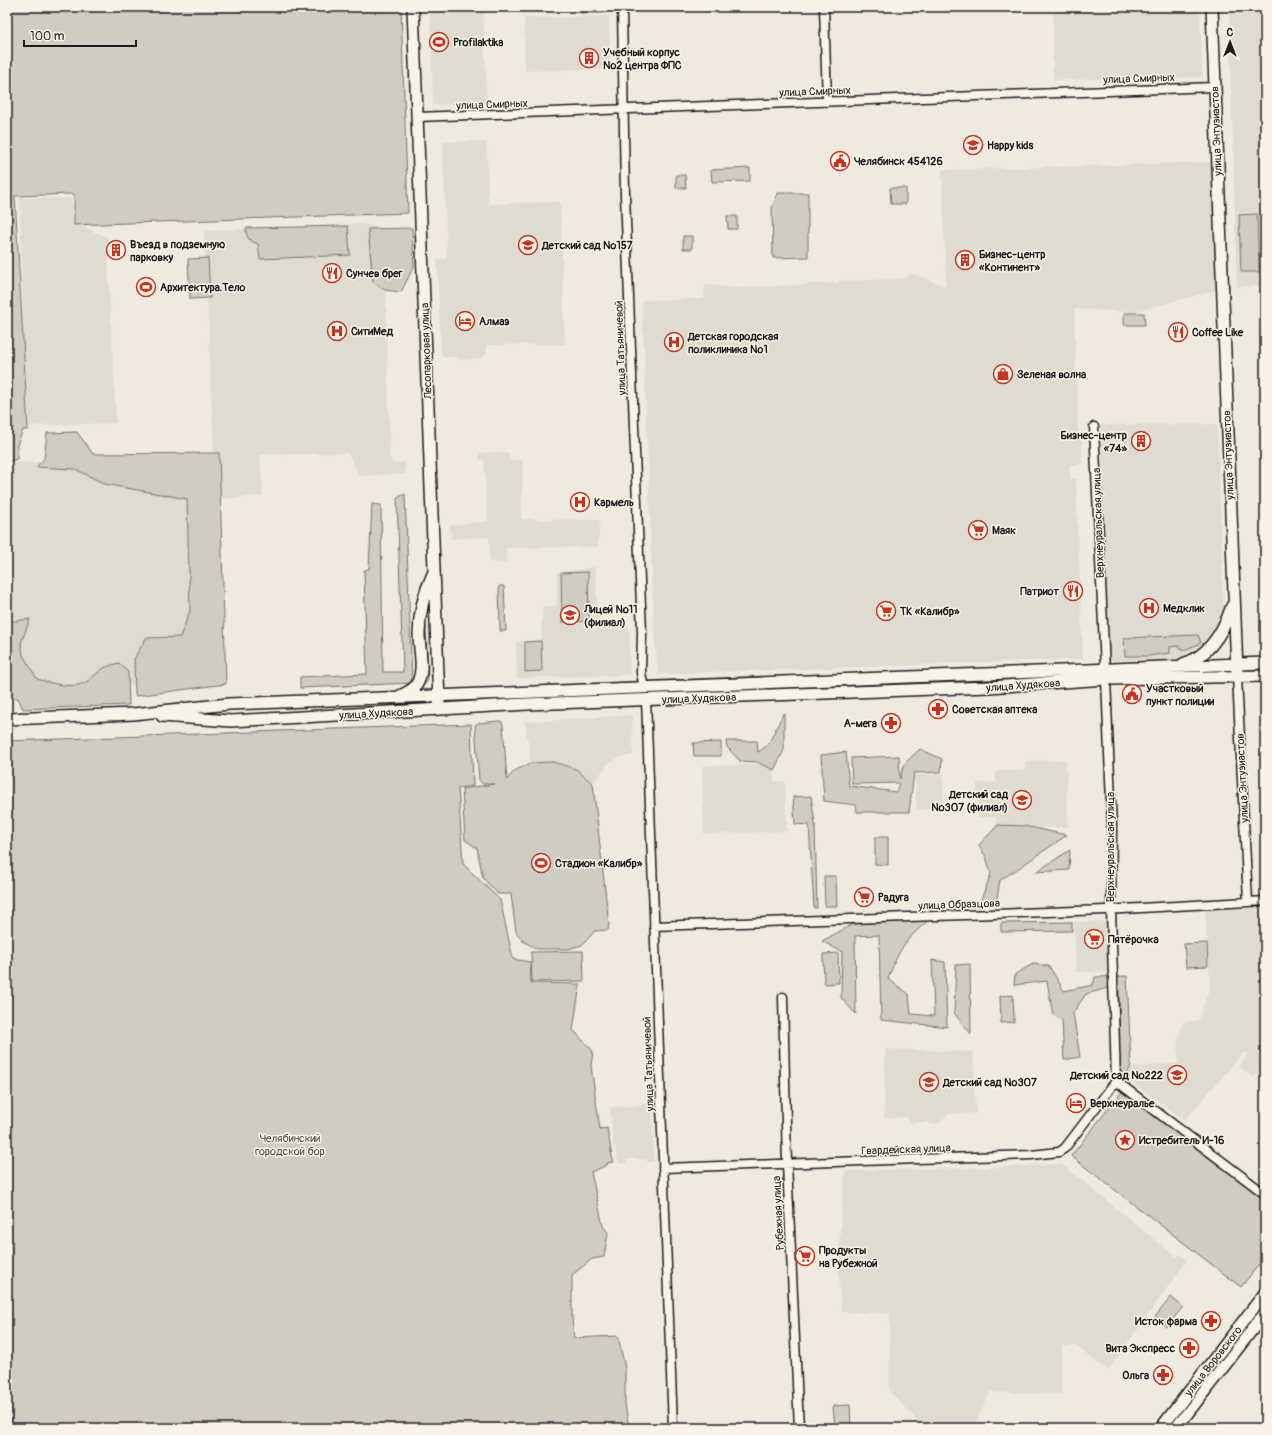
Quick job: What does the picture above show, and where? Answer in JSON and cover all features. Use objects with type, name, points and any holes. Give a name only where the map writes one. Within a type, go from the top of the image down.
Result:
[{"type":"main road","name":"Лесопарковая улица","points":[[413,7],[439,708]]},
{"type":"main road","name":"улица Энтузиастов","points":[[1212,7],[1237,677]]},
{"type":"main road","points":[[395,698],[411,690],[417,685],[420,677],[419,625],[425,592],[434,571]]},
{"type":"main road","points":[[1177,666],[1188,663],[1201,655],[1213,644],[1225,625],[1234,600]]},
{"type":"main road","name":"улица Худякова","points":[[133,714],[231,721],[418,711],[439,708],[990,687],[1177,666],[1265,663]]},
{"type":"main road","name":"улица Худякова","points":[[7,719],[133,714],[229,704],[644,688],[1105,674],[1237,677],[1265,676]]},
{"type":"main road","points":[[644,688],[646,700]]},
{"type":"main road","name":"улица Воровского","points":[[1161,1428],[1265,1293]]},
{"type":"main road","name":"улица Воровского","points":[[1178,1427],[1265,1313]]},
{"type":"street","name":"улица Татьяничевой","points":[[622,7],[628,295],[642,632],[641,660],[644,688]]},
{"type":"street","points":[[824,7],[827,102]]},
{"type":"street","name":"улица Смирных","points":[[417,117],[624,111],[1214,87]]},
{"type":"street","name":"Верхнеуральская улица","points":[[1094,427],[1112,828],[1111,909],[1116,1081]]},
{"type":"street","name":"улица Энтузиастов","points":[[1237,677],[1248,902]]},
{"type":"street","name":"улица Татьяничевой","points":[[646,700],[672,1428]]},
{"type":"street","name":"улица Образцова","points":[[654,926],[1265,902]]},
{"type":"street","name":"Рубежная улица","points":[[783,997],[787,1164],[799,1428]]},
{"type":"street","points":[[1116,1081],[1265,1194]]},
{"type":"street","name":"Гвардейская улица","points":[[663,1168],[1031,1155],[1059,1152],[1070,1144],[1116,1081]]},
{"type":"shaded area","points":[[430,7],[483,7],[487,102],[433,105]]},
{"type":"shaded area","points":[[1053,7],[1200,7],[1202,77],[1053,80]]},
{"type":"shaded area","points":[[1229,7],[1265,7],[1265,286],[1237,287]]},
{"type":"shaded area","points":[[609,16],[610,69],[525,71],[524,18]]},
{"type":"shaded area","points":[[443,142],[487,142],[488,204],[560,202],[565,344],[487,345],[487,353],[478,359],[457,360],[457,357],[441,357],[437,260],[447,259]]},
{"type":"shaded area","points":[[1214,162],[1217,290],[1133,312],[1074,309],[1078,430],[1082,442],[1082,464],[1070,465],[1071,479],[1076,479],[1083,659],[658,674],[654,631],[642,300],[704,299],[705,284],[731,288],[838,283],[839,281],[901,279],[912,274],[946,286],[942,170]]},
{"type":"shaded area","points":[[20,198],[71,198],[73,223],[107,237],[116,423],[25,426]]},
{"type":"shaded area","points":[[360,224],[384,228],[390,458],[394,463],[405,462],[405,474],[359,476],[348,453],[260,455],[263,496],[216,499],[221,682],[7,689],[7,463],[214,455],[204,231]]},
{"type":"shaded area","points":[[1217,424],[1224,616],[1202,646],[1193,654],[1172,661],[1113,662],[1107,656],[1105,639],[1101,425]]},
{"type":"shaded area","points":[[479,453],[509,453],[510,460],[523,460],[521,519],[600,520],[598,547],[506,548],[507,563],[490,562],[489,537],[451,539],[450,525],[488,521],[484,460],[479,460]]},
{"type":"shaded area","name":"Лицей №11 (филиал)","points":[[595,567],[599,624],[629,625],[630,675],[517,678],[516,643],[519,641],[541,640],[543,606],[557,606],[557,573]]},
{"type":"shaded area","points":[[632,715],[633,755],[620,757],[608,764],[593,784],[576,769],[553,762],[531,763],[525,722]]},
{"type":"shaded area","name":"Детский сад №307 (филиал)","points":[[1066,760],[1068,827],[996,829],[996,817],[978,817],[977,783],[996,782],[996,771],[1025,770],[1025,761]]},
{"type":"shaded area","points":[[773,764],[774,781],[785,781],[787,831],[704,834],[702,766]]},
{"type":"shaded area","points":[[943,774],[944,809],[917,810],[915,775]]},
{"type":"shaded area","points":[[1265,907],[1265,1050],[1255,1051],[1265,1059],[1265,1062],[1254,1078],[1239,1067],[1249,1052],[1243,1053],[1185,1120],[1131,1082],[1129,1068],[1178,1063],[1178,1039],[1183,1023],[1199,1020],[1210,986],[1205,910]]},
{"type":"shaded area","points":[[1106,921],[1108,972],[1076,972],[1074,922]]},
{"type":"shaded area","name":"Детский сад №307","points":[[885,1049],[973,1052],[976,1113],[948,1114],[938,1124],[929,1124],[927,1122],[910,1123],[907,1117],[884,1118]]},
{"type":"shaded area","points":[[652,1104],[654,1162],[647,1162],[647,1159],[633,1159],[626,1160],[627,1163],[619,1164],[613,1142],[610,1107],[639,1106]]},
{"type":"shaded area","points":[[1062,1164],[1176,1257],[1180,1254],[1187,1260],[1108,1371],[1076,1346],[1062,1346],[1062,1394],[990,1392],[976,1422],[920,1424],[889,1390],[890,1313],[841,1312],[838,1258],[845,1171],[1007,1167]]},
{"type":"green space","points":[[7,7],[401,7],[408,213],[74,225],[74,194],[15,196],[28,430],[23,430],[17,445],[17,459],[7,462]]},
{"type":"green space","points":[[581,7],[603,7],[604,13],[581,13]]},
{"type":"green space","points":[[750,168],[750,181],[712,182],[711,170]]},
{"type":"green space","points":[[676,175],[685,175],[686,188],[676,188]]},
{"type":"green space","points":[[890,188],[906,188],[906,204],[891,204]]},
{"type":"green space","points":[[778,193],[808,193],[808,257],[773,258],[772,208]]},
{"type":"green space","points":[[1257,214],[1259,272],[1241,272],[1239,215]]},
{"type":"green space","points":[[727,216],[737,216],[737,229],[728,229]]},
{"type":"green space","points":[[348,226],[350,255],[260,259],[258,244],[249,239],[246,228]]},
{"type":"green space","points":[[412,228],[414,266],[401,292],[385,290],[373,282],[368,229]]},
{"type":"green space","points":[[683,236],[692,236],[692,249],[683,249]]},
{"type":"green space","points":[[208,258],[210,298],[190,299],[188,259]]},
{"type":"green space","points":[[1124,313],[1144,313],[1145,325],[1124,325]]},
{"type":"green space","points":[[77,432],[93,454],[219,453],[226,684],[135,696],[134,659],[146,638],[180,637],[190,611],[187,499],[105,484],[75,469],[36,467],[44,459],[47,433]]},
{"type":"green space","points":[[405,494],[412,683],[300,688],[300,677],[367,674],[364,570],[369,569],[372,504],[381,505],[383,672],[403,672],[397,498]]},
{"type":"green space","points":[[588,572],[589,621],[562,622],[561,573]]},
{"type":"green space","points":[[499,586],[504,586],[506,631],[500,631]]},
{"type":"green space","points":[[30,619],[21,643],[23,655],[37,679],[63,685],[77,685],[89,680],[108,666],[119,663],[128,672],[129,705],[23,709],[18,698],[7,699],[7,622]]},
{"type":"green space","points":[[424,625],[426,626],[428,680],[424,685]]},
{"type":"green space","points":[[1198,635],[1201,643],[1184,650],[1178,646],[1170,647],[1170,653],[1148,656],[1125,656],[1124,638]]},
{"type":"green space","points":[[541,641],[542,671],[525,672],[525,642]]},
{"type":"green space","points":[[784,712],[784,750],[774,770],[757,762],[740,761],[727,747],[726,741],[757,741],[758,752],[768,745]]},
{"type":"green space","name":"Стадион «Калибр»","points":[[501,721],[503,725],[507,780],[514,771],[531,763],[553,762],[576,769],[593,784],[609,925],[608,930],[595,931],[582,945],[568,949],[537,949],[523,941],[516,932],[511,894],[498,894],[483,878],[477,848],[465,840],[462,789],[494,784],[483,784],[479,780],[475,725],[479,723]]},
{"type":"green space","name":"Челябинский городской бор","points":[[471,724],[473,786],[458,788],[463,864],[500,900],[513,959],[530,962],[531,983],[580,984],[573,1030],[593,1051],[591,1066],[600,1129],[607,1128],[613,1162],[607,1163],[607,1165],[591,1172],[603,1226],[608,1233],[604,1257],[592,1259],[572,1275],[572,1319],[574,1338],[618,1336],[625,1368],[625,1404],[629,1428],[7,1428],[7,741]]},
{"type":"green space","points":[[721,742],[721,756],[694,756],[693,743]]},
{"type":"green space","points":[[920,749],[942,759],[941,772],[914,773],[909,812],[857,812],[856,805],[824,801],[821,755],[846,752],[849,786],[896,792],[899,783],[852,784],[851,758],[899,756],[900,779],[904,764]]},
{"type":"green space","points":[[811,796],[815,824],[817,908],[814,908],[809,825],[795,824],[793,797]]},
{"type":"green space","points":[[998,825],[1024,826],[1067,835],[1000,880],[996,904],[980,902],[991,874],[986,857],[979,845]]},
{"type":"green space","points":[[875,837],[888,837],[888,865],[875,864]]},
{"type":"green space","points":[[1070,850],[1069,870],[1036,872]]},
{"type":"green space","points":[[824,876],[836,876],[837,906],[825,906]]},
{"type":"green space","points":[[929,920],[903,946],[888,979],[909,994],[911,1014],[934,1016],[932,960],[945,962],[947,1027],[881,1020],[879,935],[855,936],[856,1014],[841,998],[842,952],[822,941],[853,924]]},
{"type":"green space","points":[[1072,922],[1072,931],[1001,932],[1001,923]]},
{"type":"green space","points":[[1207,943],[1208,966],[1186,967],[1184,944]]},
{"type":"green space","points":[[583,951],[584,981],[532,982],[531,952]]},
{"type":"green space","points":[[838,953],[839,983],[824,984],[823,954]]},
{"type":"green space","points":[[970,964],[971,1034],[954,1013],[956,965]]},
{"type":"green space","points":[[1033,964],[1049,966],[1064,991],[1093,985],[1095,977],[1127,976],[1131,1066],[1124,1080],[1119,1059],[1119,985],[1086,994],[1073,1013],[1080,1057],[1064,1060],[1062,1020],[1053,1015],[1047,981],[1014,985],[1015,974]]},
{"type":"green space","points":[[1013,995],[1014,1022],[1001,1023],[1000,996]]},
{"type":"green space","points":[[1124,1089],[1265,1198],[1265,1257],[1241,1287],[1071,1156]]},
{"type":"green space","points":[[1171,1297],[1183,1307],[1166,1327],[1155,1317]]},
{"type":"green space","points":[[850,1405],[851,1428],[835,1428],[833,1406]]},
{"type":"place","name":"Profilaktika","points":[[439,42]]},
{"type":"place","name":"Учебный корпус №2 центра ФПС","points":[[589,58]]},
{"type":"place","name":"Happy kids","points":[[973,145]]},
{"type":"place","name":"Челябинск 454126","points":[[840,161]]},
{"type":"place","name":"Детский сад №157","points":[[528,245]]},
{"type":"place","name":"Въезд в подземную парковку","points":[[116,250]]},
{"type":"place","name":"Бизнес-центр «Континент»","points":[[965,260]]},
{"type":"place","name":"Сунчев брег","points":[[332,273]]},
{"type":"place","name":"Архитектура.Тело","points":[[146,287]]},
{"type":"place","name":"Алмаз","points":[[465,321]]},
{"type":"place","name":"СитиМед","points":[[337,331]]},
{"type":"place","name":"Coffee Like","points":[[1178,332]]},
{"type":"place","name":"Детская городская поликлиника №1","points":[[674,342]]},
{"type":"place","name":"Зеленая волна","points":[[1003,374]]},
{"type":"place","name":"Бизнес-центр «74»","points":[[1141,441]]},
{"type":"place","name":"Кармель","points":[[580,502]]},
{"type":"place","name":"Маяк","points":[[978,530]]},
{"type":"place","name":"Патриот","points":[[1073,591]]},
{"type":"place","name":"Медклик","points":[[1149,608]]},
{"type":"place","name":"ТК «Калибр»","points":[[886,611]]},
{"type":"place","name":"Лицей №11 (филиал)","points":[[570,615]]},
{"type":"place","name":"Участковый пункт полиции","points":[[1132,694]]},
{"type":"place","name":"Советская аптека","points":[[938,709]]},
{"type":"place","name":"А-мега","points":[[891,723]]},
{"type":"place","name":"Детский сад №307 (филиал)","points":[[1022,800]]},
{"type":"place","name":"Стадион «Калибр»","points":[[541,863]]},
{"type":"place","name":"Радуга","points":[[864,897]]},
{"type":"place","name":"Пятёрочка","points":[[1094,939]]},
{"type":"place","name":"Детский сад №222","points":[[1177,1075]]},
{"type":"place","name":"Детский сад №307","points":[[929,1082]]},
{"type":"place","name":"Верхнеуралье","points":[[1076,1103]]},
{"type":"place","name":"Истребитель И-16","points":[[1125,1140]]},
{"type":"place","name":"Продукты на Рубежной","points":[[805,1256]]},
{"type":"place","name":"Исток фарма","points":[[1211,1321]]},
{"type":"place","name":"Вита Экспресс","points":[[1189,1348]]},
{"type":"place","name":"Ольга","points":[[1163,1375]]}]
